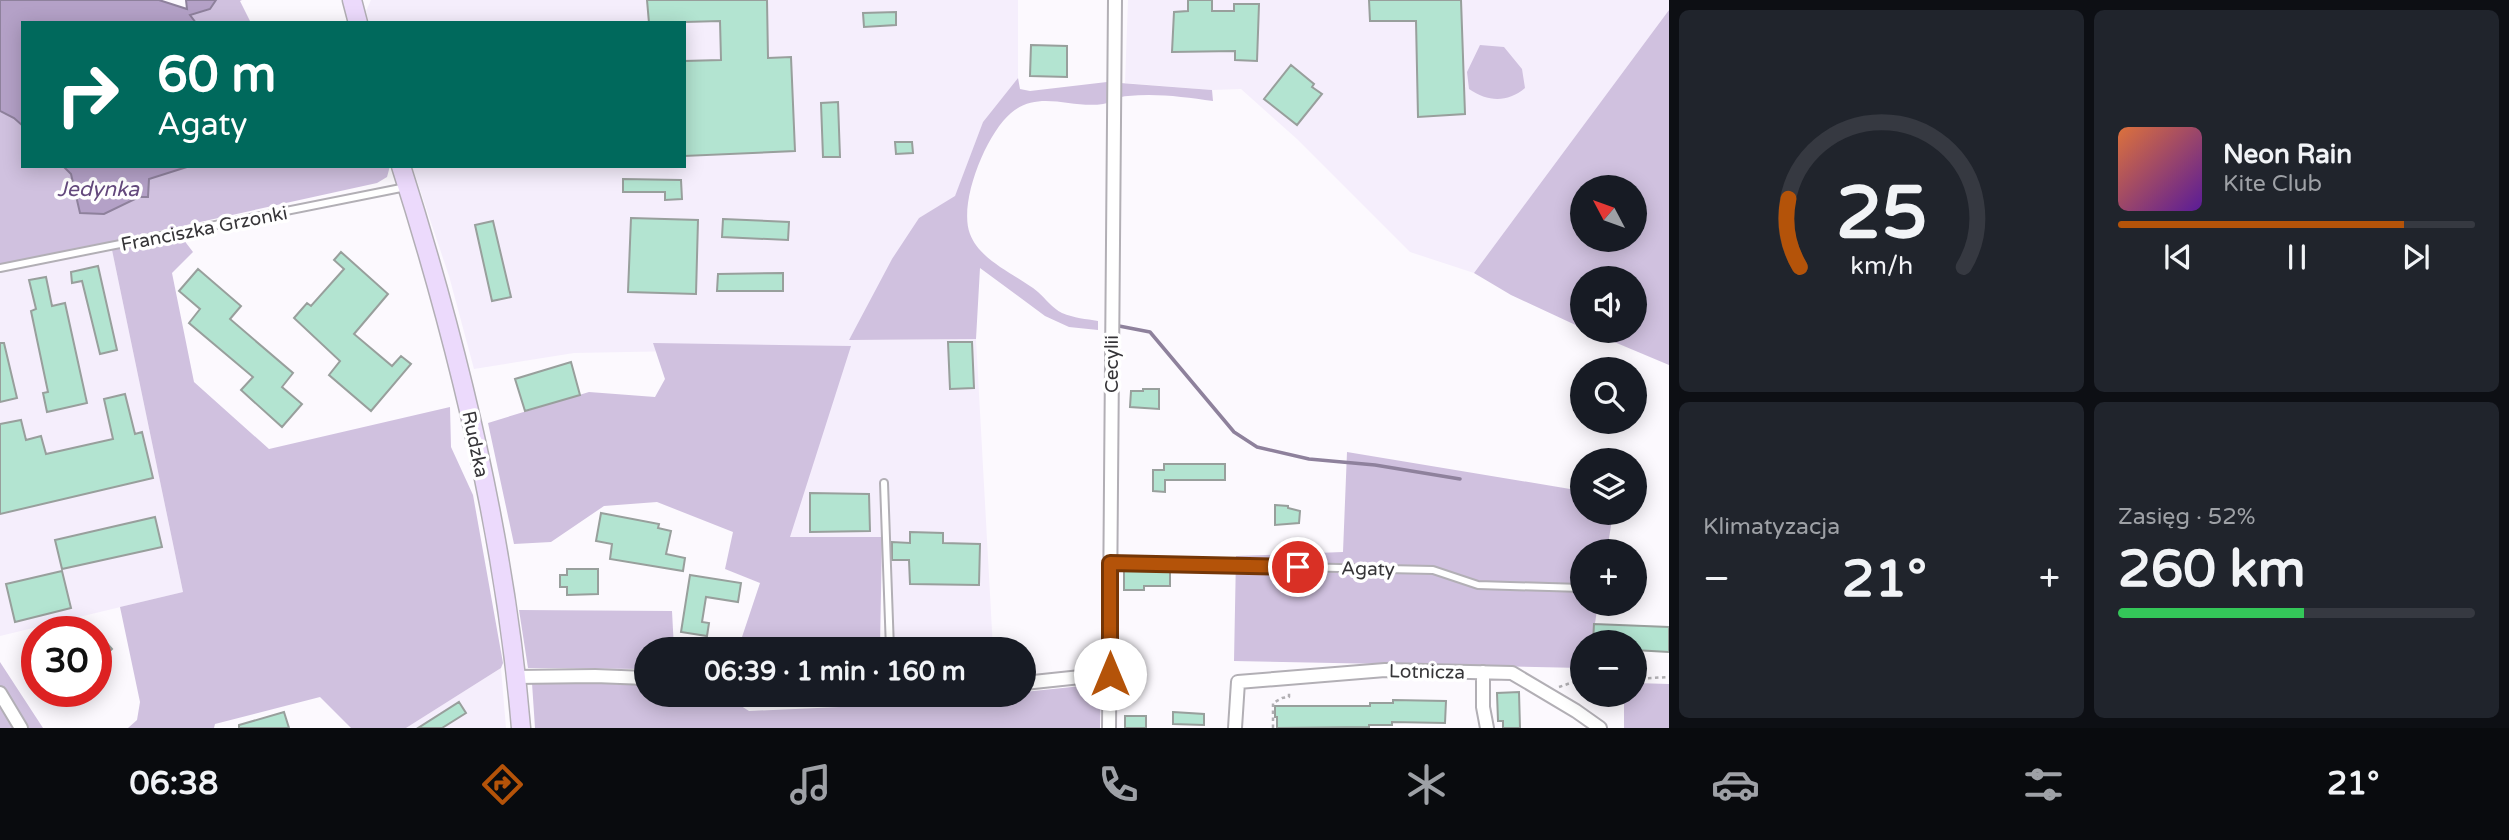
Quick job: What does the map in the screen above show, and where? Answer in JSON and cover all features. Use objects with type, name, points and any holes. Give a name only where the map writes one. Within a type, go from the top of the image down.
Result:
[{"type":"street","points":[[352,0],[357,21]]},
{"type":"street","name":"Cecylii","points":[[1109,728],[1115,0]]},
{"type":"street","name":"Rudzka","points":[[402,168],[470,414],[506,607],[521,728]]},
{"type":"street","name":"Lotnicza","points":[[1235,728],[1238,682],[1385,670],[1512,673],[1600,728]]},
{"type":"street","points":[[1483,672],[1483,707],[1488,728]]},
{"type":"street","points":[[1036,682],[1110,674]]},
{"type":"street","points":[[516,677],[634,678]]},
{"type":"street","points":[[0,693],[21,728]]},
{"type":"lane","name":"Franciszka Grzonki","points":[[0,268],[408,186]]},
{"type":"lane","points":[[884,483],[890,637]]},
{"type":"lane","name":"Agaty","points":[[1110,563],[1433,570],[1478,586],[1570,588]]},
{"type":"path","points":[[1647,678],[1669,677]]},
{"type":"path","points":[[1273,728],[1273,703],[1289,697],[1288,678]]},
{"type":"path","points":[[1545,692],[1570,683]]},
{"type":"shaded area","points":[[216,0],[242,0],[240,1],[250,21],[194,21],[190,15],[210,9]]},
{"type":"shaded area","points":[[371,0],[1018,0],[1018,78],[983,122],[955,197],[919,218],[849,340],[976,339],[992,637],[894,637],[880,541],[783,543],[846,348],[574,353],[474,369],[449,276],[413,168],[686,168],[686,21],[368,21],[366,11]]},
{"type":"shaded area","points":[[1128,0],[1669,0],[1669,10],[1474,273],[1410,252],[1297,139],[1241,89],[1212,90],[1125,83]]},
{"type":"shaded area","points":[[1669,10],[1669,365],[1617,343],[1647,343],[1647,266],[1570,266],[1570,322],[1511,295],[1474,273]]},
{"type":"shaded area","points":[[1480,45],[1504,47],[1522,69],[1525,88],[1511,96],[1497,99],[1469,89],[1467,72]]},
{"type":"shaded area","points":[[1018,78],[1020,89],[1030,91],[1107,82],[1212,90],[1213,101],[1149,95],[1125,96],[1091,105],[1055,101],[1033,102],[1011,113],[992,136],[984,152],[968,205],[967,221],[975,244],[990,260],[1038,292],[1058,311],[1098,321],[1098,330],[1069,327],[1045,316],[980,268],[976,339],[849,340],[892,259],[919,218],[955,196],[983,122]]},
{"type":"shaded area","points":[[0,111],[21,124],[21,168],[65,168],[71,174],[80,213],[104,214],[140,197],[147,197],[149,179],[184,168],[389,168],[387,177],[377,183],[109,242],[112,249],[180,235],[193,252],[172,273],[194,382],[269,449],[450,407],[451,447],[473,495],[503,663],[501,668],[406,728],[351,728],[320,697],[215,724],[214,728],[128,728],[137,720],[140,702],[120,607],[183,592],[112,250],[0,272]]},
{"type":"shaded area","points":[[112,250],[183,592],[83,616],[21,616],[21,631],[0,636],[0,272]]},
{"type":"shaded area","points":[[653,343],[851,346],[790,537],[882,537],[880,637],[742,637],[760,583],[725,569],[733,532],[657,502],[604,506],[551,542],[514,544],[488,423],[589,392],[655,397],[665,379]]},
{"type":"shaded area","points":[[1347,452],[1570,489],[1570,525],[1611,525],[1609,539],[1570,539],[1570,616],[1596,616],[1594,630],[1570,630],[1570,668],[1234,661],[1236,556],[1343,552]]},
{"type":"shaded area","points":[[519,610],[672,611],[673,637],[634,637],[634,669],[528,668]]},
{"type":"shaded area","points":[[0,662],[21,694],[21,707],[29,707],[43,728],[0,728]]},
{"type":"shaded area","points":[[501,668],[506,728],[406,728]]},
{"type":"shaded area","points":[[532,683],[634,683],[634,707],[743,707],[749,711],[839,707],[1036,707],[1036,691],[1101,684],[1100,728],[535,728]]},
{"type":"shaded area","points":[[1647,683],[1669,684],[1669,728],[1624,728],[1624,707],[1647,707]]},
{"type":"water","points":[[0,0],[159,0],[187,9],[186,0],[216,0],[210,9],[190,15],[194,21],[21,21],[21,124],[0,111]]},
{"type":"water","name":"Jedynka","points":[[65,168],[184,168],[149,179],[148,197],[139,197],[104,214],[80,213],[71,174]]},
{"type":"building","points":[[647,0],[767,0],[768,58],[791,57],[795,151],[686,156],[686,61],[721,60],[720,21],[649,21]]},
{"type":"building","points":[[1188,0],[1212,0],[1212,11],[1234,11],[1234,4],[1259,4],[1257,61],[1235,60],[1235,51],[1172,52],[1174,12],[1188,11]]},
{"type":"building","points":[[1369,0],[1461,0],[1465,114],[1418,117],[1416,21],[1370,21]]},
{"type":"building","points":[[896,12],[896,25],[864,27],[863,13]]},
{"type":"building","points":[[1031,45],[1067,46],[1067,77],[1030,76]]},
{"type":"building","points":[[1291,65],[1322,94],[1297,125],[1264,99]]},
{"type":"building","points":[[838,102],[840,157],[823,157],[821,103]]},
{"type":"building","points":[[895,142],[912,142],[913,153],[896,154]]},
{"type":"building","points":[[623,179],[681,180],[682,199],[665,200],[665,192],[623,192]]},
{"type":"building","points":[[631,218],[698,220],[696,294],[628,292]]},
{"type":"building","points":[[723,219],[789,222],[788,240],[722,237]]},
{"type":"building","points":[[493,221],[511,297],[492,301],[475,225]]},
{"type":"building","points":[[341,252],[388,294],[354,334],[392,366],[401,356],[411,364],[371,411],[329,375],[340,361],[294,318],[307,303],[311,306],[344,269],[334,260]]},
{"type":"building","points":[[98,266],[117,350],[100,354],[82,281],[72,283],[71,272]]},
{"type":"building","points":[[198,269],[241,306],[230,319],[293,373],[282,387],[302,404],[282,427],[241,390],[253,377],[189,323],[200,309],[179,291]]},
{"type":"building","points":[[783,273],[783,291],[717,291],[718,274]]},
{"type":"building","points":[[46,277],[52,306],[65,303],[87,403],[47,412],[43,393],[48,392],[31,311],[36,309],[29,280]]},
{"type":"building","points":[[948,342],[972,342],[974,388],[950,389]]},
{"type":"building","points":[[0,343],[4,343],[17,398],[0,402]]},
{"type":"building","points":[[571,362],[580,395],[525,411],[515,379]]},
{"type":"building","points":[[1159,389],[1159,409],[1130,407],[1131,391]]},
{"type":"building","points":[[125,394],[135,434],[142,432],[153,478],[0,514],[0,424],[21,420],[26,440],[41,436],[46,454],[113,439],[104,399]]},
{"type":"building","points":[[1164,464],[1225,464],[1225,480],[1165,480],[1165,492],[1153,491],[1153,470],[1164,470]]},
{"type":"building","points":[[810,493],[869,494],[870,531],[810,532]]},
{"type":"building","points":[[1275,505],[1300,511],[1299,523],[1275,525]]},
{"type":"building","points":[[601,513],[659,524],[658,528],[671,531],[666,554],[685,558],[683,571],[610,559],[612,544],[596,541]]},
{"type":"building","points":[[155,517],[162,547],[62,569],[55,540]]},
{"type":"building","points":[[910,532],[943,533],[943,543],[980,544],[979,585],[910,584],[909,560],[892,560],[892,542],[910,543]]},
{"type":"building","points":[[567,569],[598,569],[598,594],[567,595],[567,587],[560,587],[560,575],[567,575]]},
{"type":"building","points":[[1124,570],[1170,571],[1170,586],[1144,586],[1144,590],[1124,590]]},
{"type":"building","points":[[62,571],[71,608],[39,616],[21,616],[21,620],[15,622],[6,584]]},
{"type":"building","points":[[690,575],[741,583],[738,602],[706,597],[702,622],[709,623],[707,636],[681,632]]},
{"type":"building","points":[[1594,624],[1669,627],[1669,652],[1647,651],[1647,630],[1594,630]]},
{"type":"building","points":[[1519,692],[1520,728],[1503,728],[1503,721],[1498,721],[1497,693]]},
{"type":"building","points":[[1393,700],[1446,701],[1445,723],[1392,722],[1392,725],[1369,727],[1277,728],[1275,706],[1370,706],[1370,703],[1393,703]]},
{"type":"building","points":[[459,702],[466,713],[442,728],[418,728]]},
{"type":"building","points":[[284,712],[289,728],[239,728],[239,725]]},
{"type":"building","points":[[1173,712],[1204,714],[1204,725],[1173,724]]},
{"type":"building","points":[[1125,716],[1146,716],[1146,728],[1125,728]]},
{"type":"waterway","points":[[1119,326],[1150,332],[1234,432],[1257,447],[1309,459],[1375,465],[1460,479]]},
{"type":"route","points":[[1110,674],[1110,563],[1298,567]]}]
